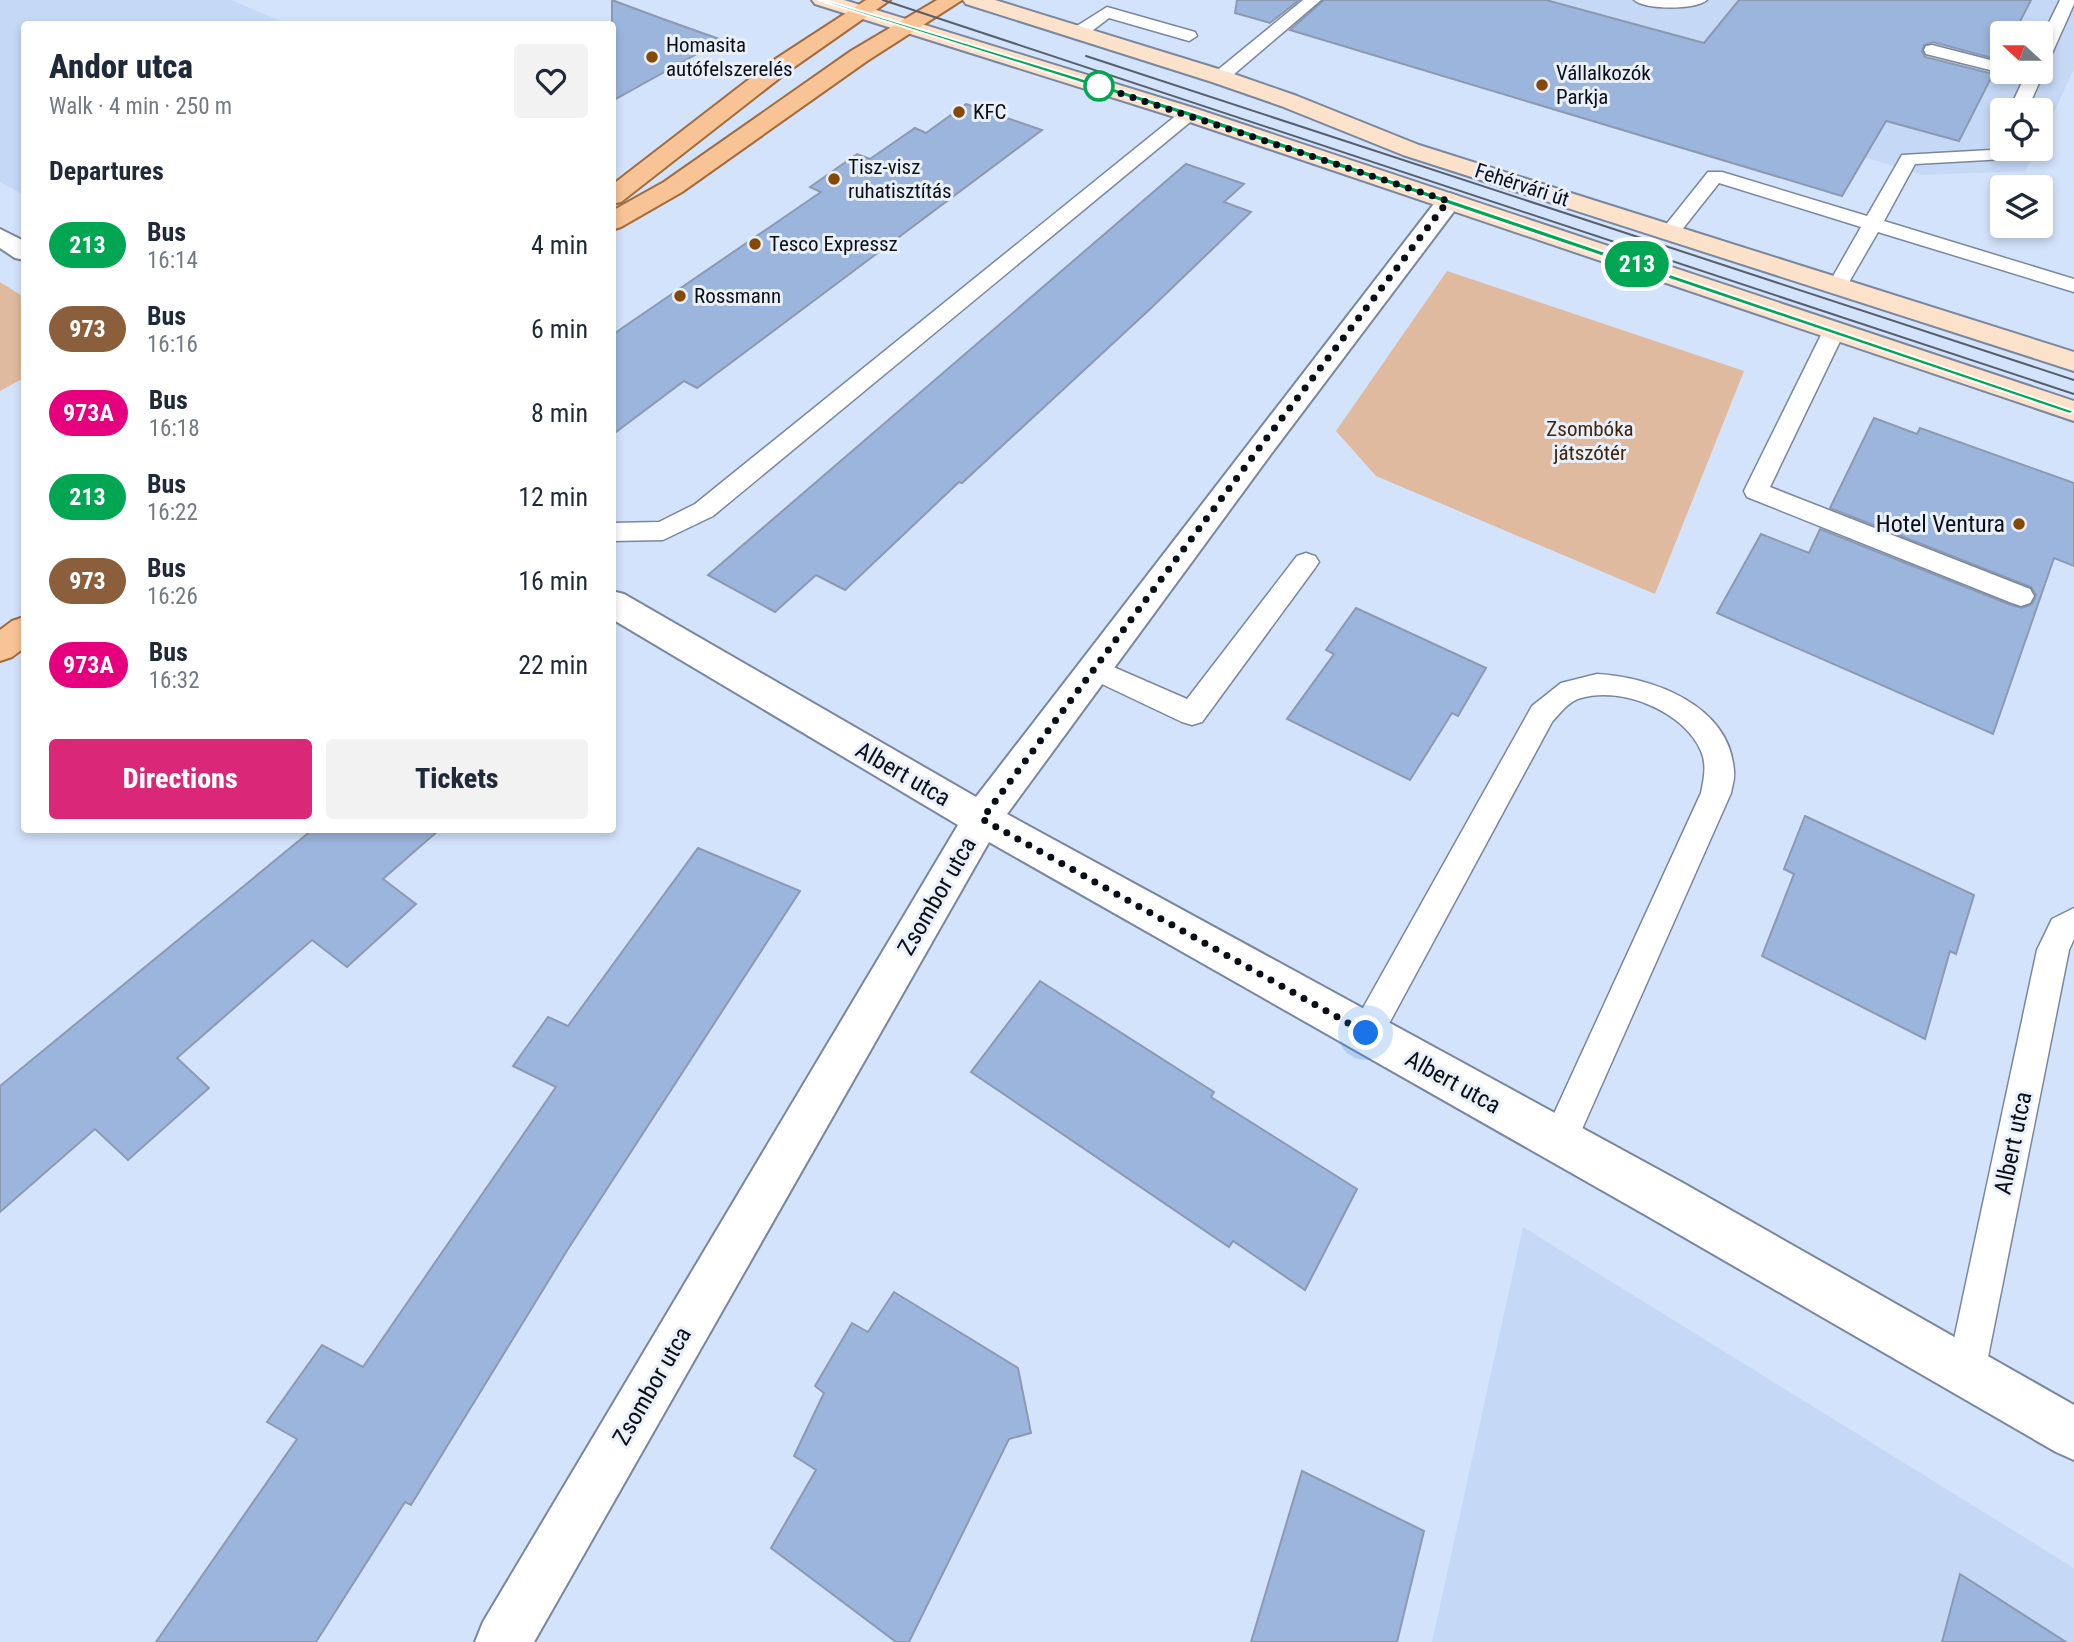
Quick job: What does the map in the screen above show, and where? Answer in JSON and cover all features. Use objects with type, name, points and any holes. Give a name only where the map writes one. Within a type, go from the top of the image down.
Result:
[{"type":"main road","points":[[616,194],[782,65],[880,0]]},
{"type":"main road","points":[[616,220],[673,187],[859,57],[952,0]]},
{"type":"main road","points":[[0,648],[21,632]]},
{"type":"street","name":"Fehérvári út","points":[[822,0],[1189,114],[2074,411]]},
{"type":"street","name":"Fehérvári út","points":[[973,0],[1220,77],[1289,101],[1411,150],[2074,362]]},
{"type":"street","name":"Zsombor utca","points":[[503,1642],[982,819],[1448,201]]},
{"type":"street","points":[[0,237],[21,249]]},
{"type":"street","name":"Albert utca","points":[[616,605],[982,819],[1666,1200],[2074,1434]]},
{"type":"lane","points":[[1220,77],[1313,0]]},
{"type":"lane","points":[[1642,0],[1672,3],[1699,0]]},
{"type":"lane","points":[[2053,28],[2068,0]]},
{"type":"lane","points":[[1078,33],[1107,12],[1195,32],[1161,58]]},
{"type":"lane","points":[[1932,50],[1990,65]]},
{"type":"lane","points":[[616,532],[663,531],[704,510],[1189,114]]},
{"type":"lane","points":[[1838,285],[1909,159],[1990,155]]},
{"type":"lane","points":[[1670,232],[1714,176],[2074,286]]},
{"type":"lane","points":[[1834,331],[1756,491],[2021,596]]},
{"type":"lane","points":[[1095,669],[1192,714],[1306,562]]},
{"type":"lane","points":[[1366,1033],[1535,726],[1556,699],[1575,688],[1600,684],[1654,694],[1680,709],[1701,728],[1714,749],[1720,772],[1716,793],[1559,1142]]},
{"type":"lane","name":"Albert utca","points":[[1966,1372],[2053,950],[2063,929],[2074,922]]},
{"type":"shaded area","points":[[0,0],[231,0],[280,21],[21,21],[21,193],[0,182]]},
{"type":"shaded area","points":[[1360,0],[2074,0],[2074,69],[2053,114],[2053,98],[1990,98],[1990,161],[2031,161],[2026,171],[1922,175]]},
{"type":"shaded area","points":[[1523,1227],[2074,1568],[2074,1642],[1432,1642]]},
{"type":"green space","name":"Zsombóka játszótér","points":[[1447,271],[1744,371],[1655,594],[1376,476],[1336,431]]},
{"type":"green space","points":[[0,282],[21,295],[21,380],[0,391]]},
{"type":"building","name":"Homasita autófelszerelés","points":[[612,0],[722,40],[616,99],[616,21],[612,21]]},
{"type":"building","points":[[1237,0],[1299,0],[1270,23],[1235,13]]},
{"type":"building","points":[[1324,0],[1546,0],[1704,43],[1739,0],[2031,0],[2020,21],[1990,21],[1990,57],[1933,42],[1924,45],[1922,51],[1925,57],[1990,73],[1990,80],[1959,141],[1886,121],[1842,196],[1290,30]]},
{"type":"building","points":[[966,104],[1042,130],[697,388],[684,381],[616,432],[616,332],[821,192],[810,187],[857,154],[870,159],[915,128],[926,133]]},
{"type":"building","points":[[1186,164],[1244,184],[1224,202],[1251,212],[1149,310],[962,483],[959,482],[845,590],[816,575],[775,612],[708,575]]},
{"type":"building","points":[[1874,418],[1917,434],[1920,428],[2074,483],[2074,566],[2054,558],[1993,734],[1717,613],[1761,534],[1809,553],[1820,529],[2011,605],[2022,608],[2032,604],[2036,595],[2031,587],[1830,508]]},
{"type":"building","points":[[1356,608],[1486,668],[1458,716],[1452,713],[1410,780],[1287,719],[1334,654],[1326,650]]},
{"type":"building","points":[[1805,816],[1974,895],[1956,954],[1950,951],[1925,1039],[1762,956],[1794,874],[1784,869]]},
{"type":"building","points":[[308,833],[436,833],[383,879],[416,904],[347,967],[312,940],[177,1058],[209,1088],[128,1160],[95,1129],[0,1212],[0,1086]]},
{"type":"building","points":[[698,848],[800,891],[568,1249],[411,1505],[405,1502],[316,1642],[156,1642],[297,1439],[267,1422],[322,1345],[363,1367],[556,1087],[513,1066],[548,1017],[568,1026]]},
{"type":"building","points":[[1040,981],[1214,1092],[1211,1097],[1357,1189],[1305,1290],[1233,1241],[1229,1247],[971,1072]]},
{"type":"building","points":[[894,1292],[1018,1368],[1031,1433],[1009,1439],[909,1642],[896,1642],[771,1548],[816,1470],[794,1456],[824,1393],[815,1386],[852,1323],[868,1332]]},
{"type":"building","points":[[1302,1471],[1424,1531],[1397,1642],[1251,1642]]},
{"type":"building","points":[[1960,1574],[2066,1642],[1942,1642]]},
{"type":"tram line","points":[[883,0],[2074,394]]},
{"type":"tram line","points":[[1086,56],[2074,380]]},
{"type":"bus line","name":"213","points":[[822,0],[1189,114],[2074,411]]},
{"type":"place","name":"Homasita autófelszerelés","points":[[652,57]]},
{"type":"place","name":"Vállalkozók Parkja","points":[[1542,85]]},
{"type":"place","name":"KFC","points":[[959,112]]},
{"type":"place","name":"Tisz-visz ruhatisztítás","points":[[834,179]]},
{"type":"place","name":"Tesco Expressz","points":[[755,244]]},
{"type":"place","name":"Rossmann","points":[[680,296]]},
{"type":"place","name":"Hotel Ventura","points":[[2019,524]]},
{"type":"route","points":[[1099,86],[1092,84],[1448,201],[982,819],[1366,1033]]}]
